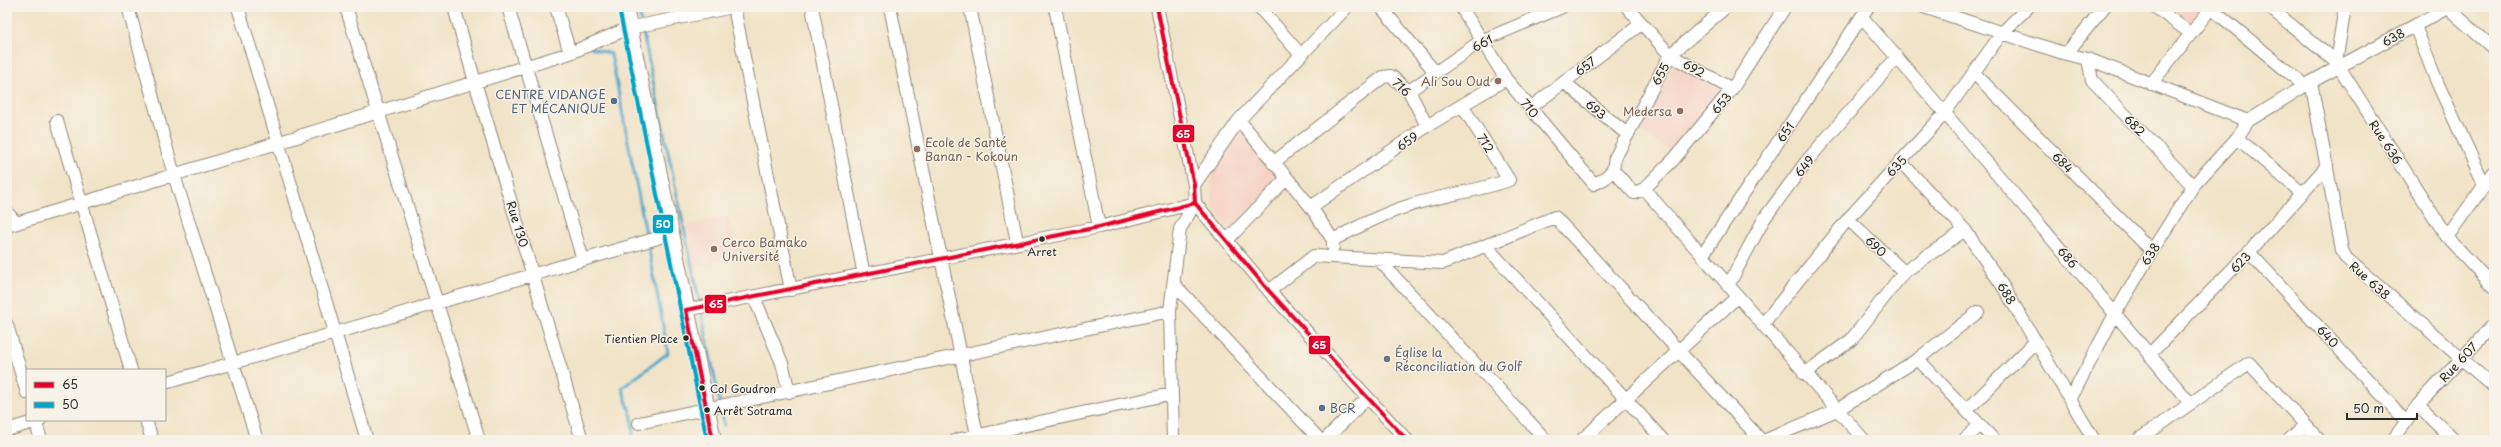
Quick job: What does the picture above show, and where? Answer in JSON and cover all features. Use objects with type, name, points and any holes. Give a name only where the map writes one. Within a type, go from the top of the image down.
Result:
[{"type":"main road","points":[[625,7],[713,440]]},
{"type":"street","points":[[128,7],[174,175],[257,440]]},
{"type":"street","points":[[238,7],[367,440]]},
{"type":"street","points":[[346,7],[479,440]]},
{"type":"street","name":"Rue 130","points":[[454,7],[582,440]]},
{"type":"street","points":[[508,7],[582,260]]},
{"type":"street","points":[[556,7],[570,53]]},
{"type":"street","points":[[7,212],[11,225],[570,53],[629,28],[734,7],[791,290]]},
{"type":"street","points":[[812,7],[864,275]]},
{"type":"street","points":[[890,7],[978,438]]},
{"type":"street","points":[[970,7],[1017,242]]},
{"type":"street","points":[[1055,7],[1099,226]]},
{"type":"street","points":[[1157,7],[1194,185],[1195,203],[1180,229],[1170,311],[1170,394],[1173,440]]},
{"type":"street","points":[[1258,7],[1301,55]]},
{"type":"street","points":[[1194,185],[1240,120],[1347,7]]},
{"type":"street","points":[[1381,7],[1435,72]]},
{"type":"street","name":"710","points":[[1461,7],[1506,79],[1594,184],[1604,180],[1614,164]]},
{"type":"street","name":"661","points":[[1409,91],[1482,41],[1562,7]]},
{"type":"street","name":"692","points":[[1627,7],[1670,55],[1732,89]]},
{"type":"street","name":"655","points":[[1614,164],[1670,55],[1726,7]]},
{"type":"street","name":"653","points":[[1644,189],[1674,159],[1732,89],[1784,7]]},
{"type":"street","points":[[1924,7],[2066,54],[2088,59],[2248,121]]},
{"type":"street","points":[[2066,54],[2104,7]]},
{"type":"street","points":[[2155,7],[2190,33]]},
{"type":"street","name":"Rue 636","points":[[2269,7],[2337,65],[2446,237],[2494,287]]},
{"type":"street","points":[[2337,65],[2345,7]]},
{"type":"street","points":[[2447,7],[2494,49]]},
{"type":"street","name":"638","points":[[2071,398],[2115,314],[2152,250],[2193,186],[2237,138],[2248,121],[2337,65],[2415,26],[2447,7]]},
{"type":"street","name":"635","points":[[1762,325],[1848,220],[1944,114],[2002,32],[2025,8]]},
{"type":"street","points":[[2151,84],[2211,8],[2308,84]]},
{"type":"street","name":"686","points":[[1865,12],[1897,57],[1944,114],[2011,189],[2190,403]]},
{"type":"street","name":"651","points":[[1702,256],[1865,12]]},
{"type":"street","name":"657","points":[[1530,108],[1641,24]]},
{"type":"street","points":[[2415,26],[2438,82],[2484,184]]},
{"type":"street","name":"649","points":[[1728,286],[1764,219],[1806,162],[1897,57]]},
{"type":"street","name":"682","points":[[2088,59],[2092,80],[2193,186]]},
{"type":"street","name":"684","points":[[1974,73],[2152,250]]},
{"type":"street","name":"716","points":[[1273,163],[1383,77],[1391,76],[1409,91],[1428,126]]},
{"type":"street","name":"659","points":[[1311,207],[1428,126],[1463,107],[1506,79]]},
{"type":"street","name":"693","points":[[1564,82],[1628,135]]},
{"type":"street","name":"Rue 638","points":[[2308,84],[2327,166],[2342,250],[2346,258],[2494,387]]},
{"type":"street","name":"712","points":[[1333,240],[1365,223],[1407,206],[1509,180],[1463,107]]},
{"type":"street","points":[[57,120],[131,369]]},
{"type":"street","points":[[1240,120],[1286,179],[1311,207],[1333,240],[1332,257]]},
{"type":"street","points":[[2237,138],[2302,193]]},
{"type":"street","name":"688","points":[[1900,161],[1965,230],[2004,288],[2071,398],[2094,440]]},
{"type":"street","points":[[1614,164],[1634,193],[1644,189],[1804,374],[1864,440]]},
{"type":"street","name":"623","points":[[2149,355],[2249,252],[2327,166]]},
{"type":"street","points":[[2446,237],[2494,172]]},
{"type":"street","points":[[1227,240],[1286,179]]},
{"type":"street","points":[[686,310],[791,290],[1099,226],[1195,203]]},
{"type":"street","points":[[1195,203],[1269,291],[1407,440]]},
{"type":"street","points":[[1269,291],[1314,256],[1443,263],[1555,217],[1761,440]]},
{"type":"street","name":"690","points":[[1848,220],[1904,272]]},
{"type":"street","points":[[1804,374],[1851,340],[1904,272],[1965,230]]},
{"type":"street","points":[[166,383],[671,234]]},
{"type":"street","points":[[1486,246],[1663,440]]},
{"type":"street","name":"640","points":[[2249,252],[2406,421]]},
{"type":"street","points":[[1379,260],[1546,440]]},
{"type":"street","points":[[1174,284],[1320,440]]},
{"type":"street","points":[[754,297],[782,364],[789,392]]},
{"type":"street","points":[[1582,440],[1737,297]]},
{"type":"street","points":[[638,423],[1170,311]]},
{"type":"street","points":[[1766,440],[1836,410],[1918,359],[1978,312]]},
{"type":"street","name":"Rue 607","points":[[2393,440],[2418,406],[2494,324]]},
{"type":"street","points":[[7,325],[26,390]]},
{"type":"street","points":[[1967,410],[2036,341]]},
{"type":"street","points":[[1918,359],[1994,440]]},
{"type":"street","points":[[2138,440],[2249,362],[2319,440]]},
{"type":"street","points":[[956,440],[978,438],[1170,394]]},
{"type":"street","points":[[1325,440],[1367,398]]},
{"type":"street","points":[[2418,406],[2454,440]]},
{"type":"street","points":[[7,430],[34,421]]},
{"type":"street","points":[[37,421],[41,440]]},
{"type":"street","points":[[146,421],[152,440]]},
{"type":"street","points":[[2289,440],[2305,424]]},
{"type":"street","points":[[1964,440],[1980,425]]},
{"type":"shaded area","points":[[2164,7],[2206,7],[2190,28]]},
{"type":"shaded area","name":"Medersa","points":[[1676,61],[1728,91],[1673,152],[1639,131]]},
{"type":"shaded area","points":[[1243,133],[1283,179],[1231,232],[1211,206],[1213,163]]},
{"type":"shaded area","name":"Cerco Bamako Université","points":[[729,216],[738,257],[695,267],[687,225]]},
{"type":"waterway","points":[[638,10],[641,22]]},
{"type":"waterway","points":[[642,28],[700,304]]},
{"type":"waterway","points":[[592,48],[611,54],[647,239]]},
{"type":"waterway","points":[[633,440],[632,417],[622,388],[668,353],[648,244]]},
{"type":"waterway","points":[[701,310],[720,404]]},
{"type":"waterway","points":[[721,410],[724,425]]},
{"type":"transit line","name":"65","points":[[1157,7],[1194,185],[1195,203],[1269,291],[1407,440]]},
{"type":"transit line","name":"50","points":[[619,8],[707,440]]},
{"type":"transit line","name":"65","points":[[713,440],[686,310],[1099,227],[1195,203]]},
{"type":"place","name":"Ali Sou Oud","points":[[1498,81]]},
{"type":"place","name":"CENTRE VIDANGE ET MÉCANIQUE","points":[[614,101]]},
{"type":"place","name":"Medersa","points":[[1680,111]]},
{"type":"place","name":"Ecole de Santé Banan - Kokoun","points":[[917,149]]},
{"type":"place","name":"Arret","points":[[1042,239]]},
{"type":"place","name":"Cerco Bamako Université","points":[[714,249]]},
{"type":"place","name":"Tientien Place","points":[[686,338]]},
{"type":"place","name":"Église la Réconciliation du Golf","points":[[1387,359]]},
{"type":"place","name":"Col Goudron","points":[[702,388]]},
{"type":"place","name":"BCR","points":[[1322,408]]},
{"type":"place","name":"Arrêt Sotrama","points":[[707,410]]}]
